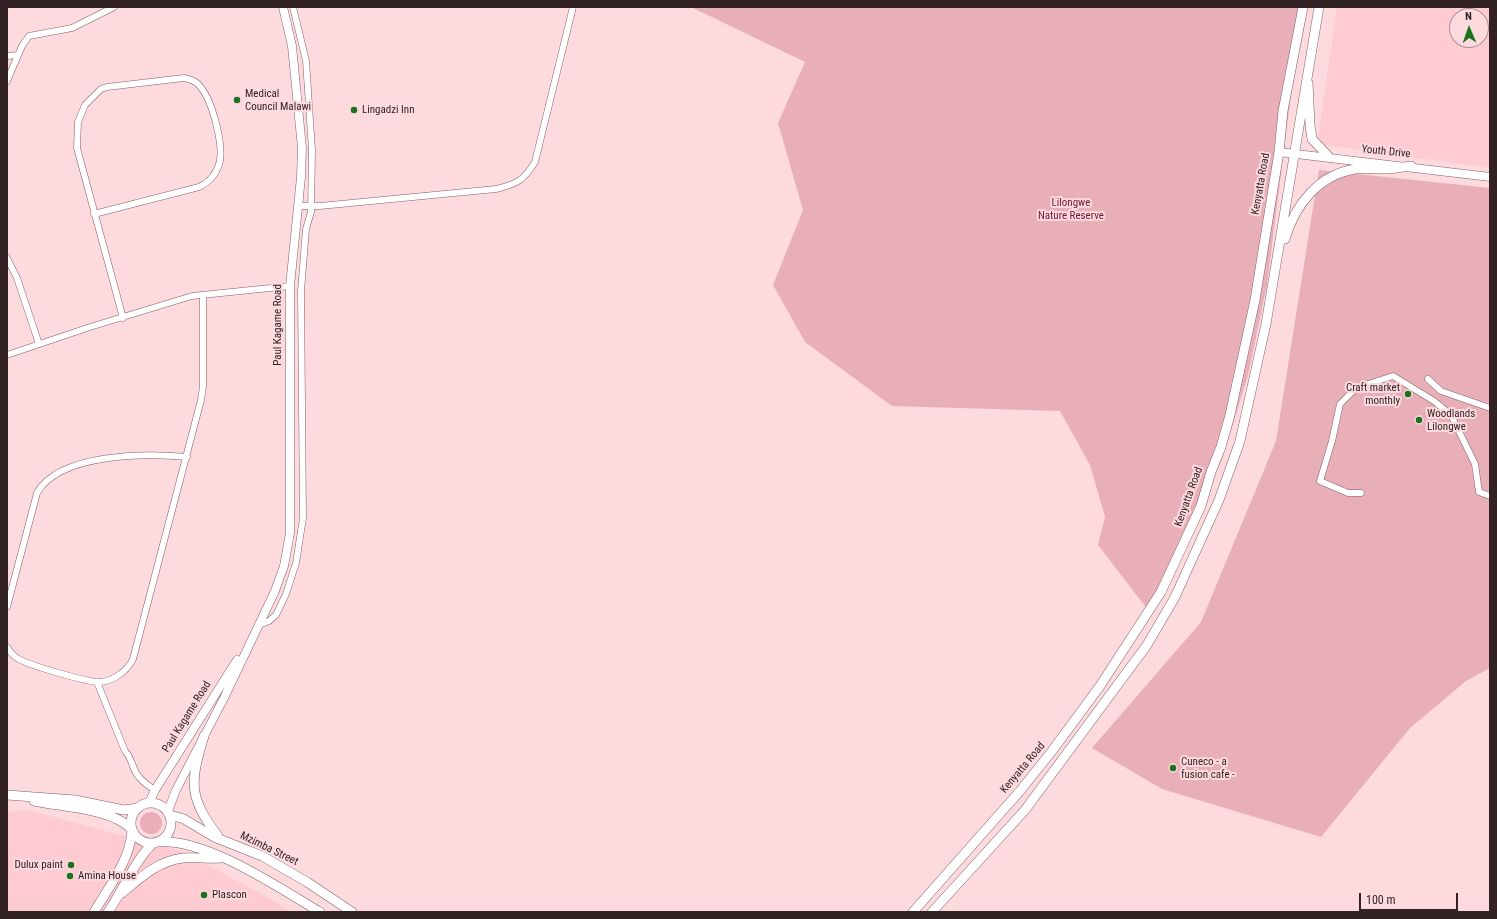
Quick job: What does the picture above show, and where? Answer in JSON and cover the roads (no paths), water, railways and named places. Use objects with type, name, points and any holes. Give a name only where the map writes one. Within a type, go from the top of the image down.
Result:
[{"type":"main road","name":"Kenyatta Road","points":[[912,912],[1048,757],[1100,686],[1161,592],[1201,506],[1230,415],[1255,300],[1279,152],[1283,111],[1303,7]]},
{"type":"main road","points":[[932,912],[1025,810],[1147,645],[1175,597],[1220,500],[1240,441],[1254,379],[1276,266],[1319,7]]},
{"type":"main road","points":[[1307,72],[1310,93],[1310,125],[1312,139],[1330,157]]},
{"type":"main road","points":[[1276,266],[1288,228],[1299,206],[1309,192],[1324,182],[1353,170],[1387,169],[1411,166]]},
{"type":"main road","points":[[204,736],[194,767],[194,788],[197,803],[207,821],[221,839]]},
{"type":"main road","points":[[8,795],[75,800],[124,810],[155,803],[162,806],[169,813],[171,826],[170,832],[155,843],[139,859],[122,893],[108,912]]},
{"type":"main road","points":[[8,795],[101,813],[117,819],[132,830],[139,839],[155,843],[171,841],[226,858],[320,912]]},
{"type":"main road","points":[[94,912],[126,856],[131,841],[131,817],[139,806]]},
{"type":"main road","name":"Mzimba Street","points":[[169,813],[184,819],[221,839],[262,856],[307,882],[352,912]]},
{"type":"main road","points":[[122,893],[158,865],[172,860],[185,858],[226,858]]},
{"type":"street","points":[[7,81],[22,46],[29,36],[72,28],[114,7]]},
{"type":"street","name":"Paul Kagame Road","points":[[169,813],[176,790],[276,591],[284,566],[290,533],[290,286],[301,177],[300,122],[292,46],[283,7]]},
{"type":"street","points":[[259,625],[269,622],[276,615],[296,563],[302,531],[301,291],[306,229],[311,206],[311,123],[306,61],[293,7]]},
{"type":"street","points":[[298,206],[496,189],[524,178],[535,162],[573,7]]},
{"type":"street","points":[[7,56],[18,55]]},
{"type":"street","points":[[94,214],[200,187],[210,180],[220,162],[220,148],[210,104],[202,89],[194,81],[184,78],[107,87],[95,93],[88,100],[78,122],[76,140],[94,214],[123,318]]},
{"type":"street","name":"Youth Drive","points":[[1279,152],[1490,176]]},
{"type":"street","points":[[7,258],[17,278],[39,344]]},
{"type":"street","points":[[7,355],[174,302],[204,295],[290,286]]},
{"type":"street","points":[[7,647],[12,654],[26,662],[97,682],[107,681],[121,674],[126,670],[133,659],[187,457],[203,386],[204,295]]},
{"type":"street","points":[[1361,493],[1348,494],[1320,481],[1332,441],[1340,404],[1356,388],[1394,376],[1434,401],[1451,415],[1475,464],[1479,492],[1490,496]]},
{"type":"street","points":[[1428,379],[1441,391],[1490,408]]},
{"type":"street","points":[[7,607],[38,493],[46,481],[60,472],[111,456],[162,455],[187,457]]},
{"type":"street","name":"Paul Kagame Road","points":[[139,806],[150,801],[155,790],[252,638]]},
{"type":"street","points":[[97,682],[125,751],[130,756],[133,767],[144,783],[155,790]]},
{"type":"place","name":"Medical Council Malawi","points":[[237,100]]},
{"type":"place","name":"Lingadzi Inn","points":[[354,110]]},
{"type":"place","name":"Craft market monthly","points":[[1408,394]]},
{"type":"place","name":"Woodlands Lilongwe","points":[[1419,420]]},
{"type":"place","name":"Cuneco - a fusion cafe -","points":[[1173,768]]},
{"type":"place","name":"Dulux paint","points":[[71,865]]},
{"type":"place","name":"Amina House","points":[[70,876]]},
{"type":"place","name":"Plascon","points":[[204,895]]},
{"type":"park label","name":"Lilongwe Nature Reserve","points":[[1071,209]]}]
